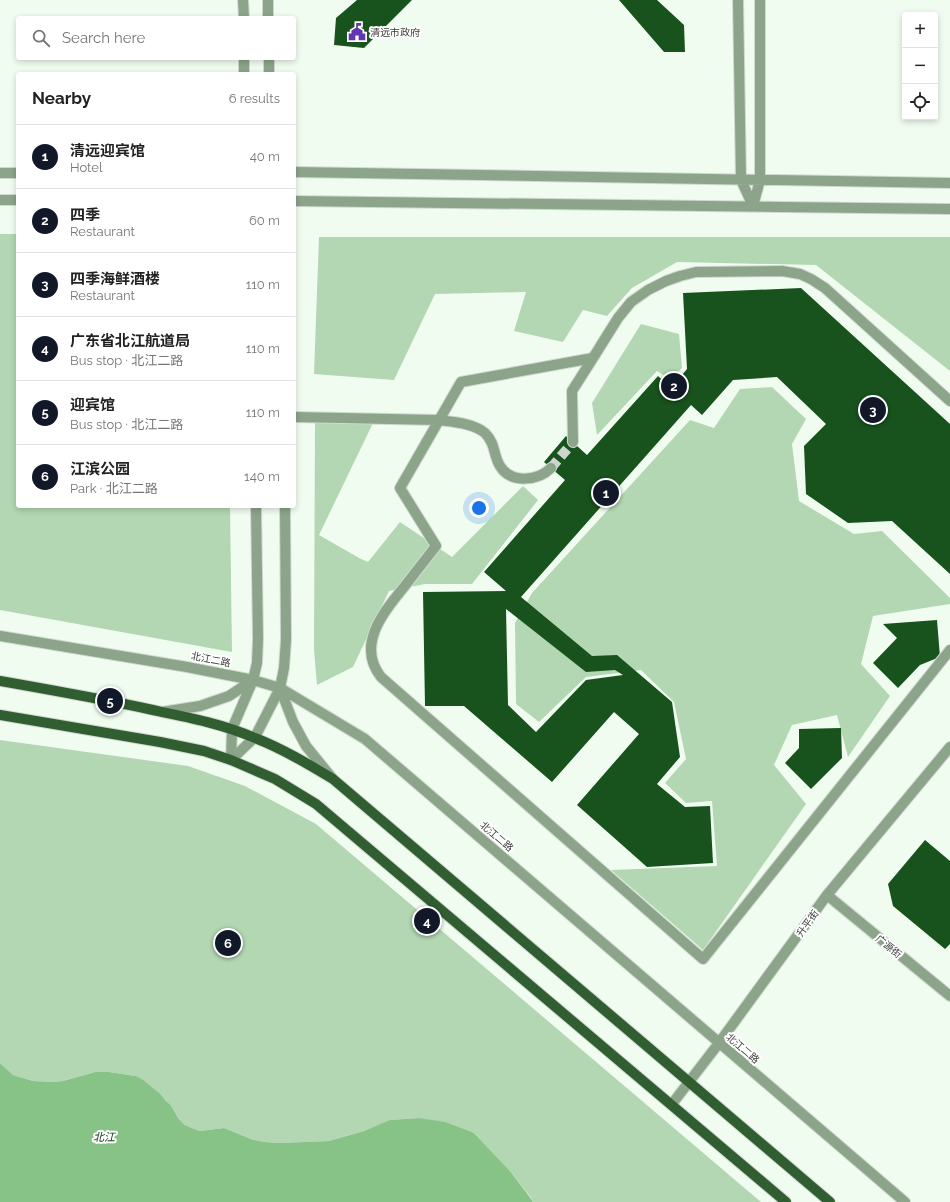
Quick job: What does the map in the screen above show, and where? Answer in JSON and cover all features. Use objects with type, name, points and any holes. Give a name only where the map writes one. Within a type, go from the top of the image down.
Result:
[{"type":"main road","points":[[0,681],[203,720],[232,729],[291,754],[333,780],[830,1202]]},
{"type":"main road","points":[[0,715],[160,742],[204,752],[231,760],[275,779],[316,804],[786,1202]]},
{"type":"street","points":[[243,0],[244,16]]},
{"type":"street","points":[[268,0],[268,16]]},
{"type":"street","points":[[738,0],[741,180],[753,206]]},
{"type":"street","points":[[753,206],[760,180],[760,0]]},
{"type":"street","points":[[244,60],[244,72]]},
{"type":"street","points":[[269,60],[269,72]]},
{"type":"street","points":[[296,172],[950,183]]},
{"type":"street","points":[[0,173],[16,173]]},
{"type":"street","points":[[0,200],[16,200]]},
{"type":"street","points":[[296,201],[950,209]]},
{"type":"street","points":[[573,442],[572,392],[618,318],[631,302],[648,290],[666,280],[696,272],[782,271],[800,274],[812,279],[825,288],[950,401]]},
{"type":"street","points":[[593,358],[461,382],[400,488],[436,546],[389,606],[375,631],[371,652],[372,662],[376,671],[393,688],[703,959],[950,650]]},
{"type":"street","points":[[296,417],[438,420],[476,427],[484,432],[493,444],[500,466],[510,475],[524,479],[531,478],[543,475],[552,468]]},
{"type":"street","points":[[231,760],[232,729],[253,680],[257,663],[256,508]]},
{"type":"street","points":[[231,760],[255,738],[280,688],[284,668],[286,640],[285,508]]},
{"type":"street","name":"北江二路","points":[[0,636],[187,667],[253,680],[280,688],[365,739],[905,1202]]},
{"type":"street","points":[[162,712],[200,706],[229,696],[253,680]]},
{"type":"street","points":[[280,688],[293,722],[306,746],[333,780]]},
{"type":"street","name":"升平街","points":[[672,1104],[690,1082],[827,896],[950,747]]},
{"type":"street","name":"广源街","points":[[827,896],[950,996]]},
{"type":"shaded area","points":[[0,234],[16,234],[16,508],[230,508],[232,652],[0,610]]},
{"type":"shaded area","points":[[319,237],[950,237],[950,371],[816,265],[677,262],[632,288],[607,316],[583,310],[563,342],[514,331],[526,292],[435,294],[394,380],[314,374]]},
{"type":"shaded area","points":[[641,324],[679,334],[682,368],[670,379],[657,371],[597,435],[592,403]]},
{"type":"shaded area","points":[[772,387],[806,419],[792,444],[799,501],[854,534],[882,531],[950,598],[950,604],[873,616],[861,664],[890,696],[848,757],[837,715],[792,725],[774,765],[806,804],[703,950],[611,870],[717,866],[712,801],[686,803],[665,783],[686,759],[674,702],[641,670],[586,677],[539,722],[516,704],[515,623],[532,593],[690,420],[714,428],[740,389]]},
{"type":"shaded area","points":[[315,422],[373,423],[319,535],[368,562],[400,522],[452,557],[523,486],[538,500],[472,584],[425,584],[389,591],[353,667],[317,685],[314,650]]},
{"type":"shaded area","points":[[0,740],[188,766],[245,786],[316,824],[761,1202],[532,1202],[532,1199],[510,1171],[474,1133],[419,1118],[391,1120],[364,1131],[329,1141],[280,1143],[264,1142],[251,1139],[224,1128],[200,1131],[185,1125],[178,1118],[166,1100],[136,1076],[109,1072],[95,1072],[63,1081],[53,1082],[33,1081],[13,1075],[0,1063]]},
{"type":"water","name":"北江","points":[[0,1063],[13,1075],[33,1081],[63,1081],[95,1072],[109,1072],[136,1076],[159,1093],[185,1125],[200,1131],[224,1128],[251,1139],[264,1142],[280,1143],[329,1141],[364,1131],[390,1120],[419,1118],[445,1122],[474,1133],[510,1171],[532,1202],[0,1202]]},
{"type":"building","name":"清远市政府","points":[[357,0],[412,0],[364,48],[334,45],[336,18]]},
{"type":"building","points":[[619,0],[657,0],[684,25],[685,52],[664,52]]},
{"type":"building","points":[[801,288],[950,424],[950,574],[892,521],[848,523],[806,494],[804,446],[826,424],[777,377],[733,380],[702,415],[691,405],[521,597],[592,656],[617,655],[672,702],[680,757],[657,784],[685,807],[710,806],[713,863],[647,867],[577,805],[639,734],[614,712],[552,782],[464,706],[425,706],[423,592],[506,591],[484,572],[565,480],[544,462],[566,436],[587,455],[658,376],[671,388],[687,369],[683,293]],"holes":[[[506,609],[586,672],[615,670],[623,675],[586,680],[536,732],[508,705]]]},
{"type":"building","points":[[937,620],[940,657],[920,665],[898,688],[873,663],[897,638],[883,624]]},
{"type":"building","points":[[841,728],[842,758],[811,789],[785,763],[799,748],[799,729]]},
{"type":"building","points":[[925,840],[950,861],[950,944],[945,949],[893,906],[888,884]]},
{"type":"tunnel","points":[[551,468],[573,442]]},
{"type":"place","name":"清远市政府","points":[[357,32]]},
{"type":"place","name":"四季","points":[[674,386]]},
{"type":"place","name":"四季海鲜酒楼","points":[[873,410]]},
{"type":"place","name":"清远迎宾馆","points":[[606,493]]},
{"type":"place","name":"迎宾馆","points":[[110,701]]},
{"type":"place","name":"广东省北江航道局","points":[[427,921]]},
{"type":"place","name":"江滨公园","points":[[228,943]]}]
